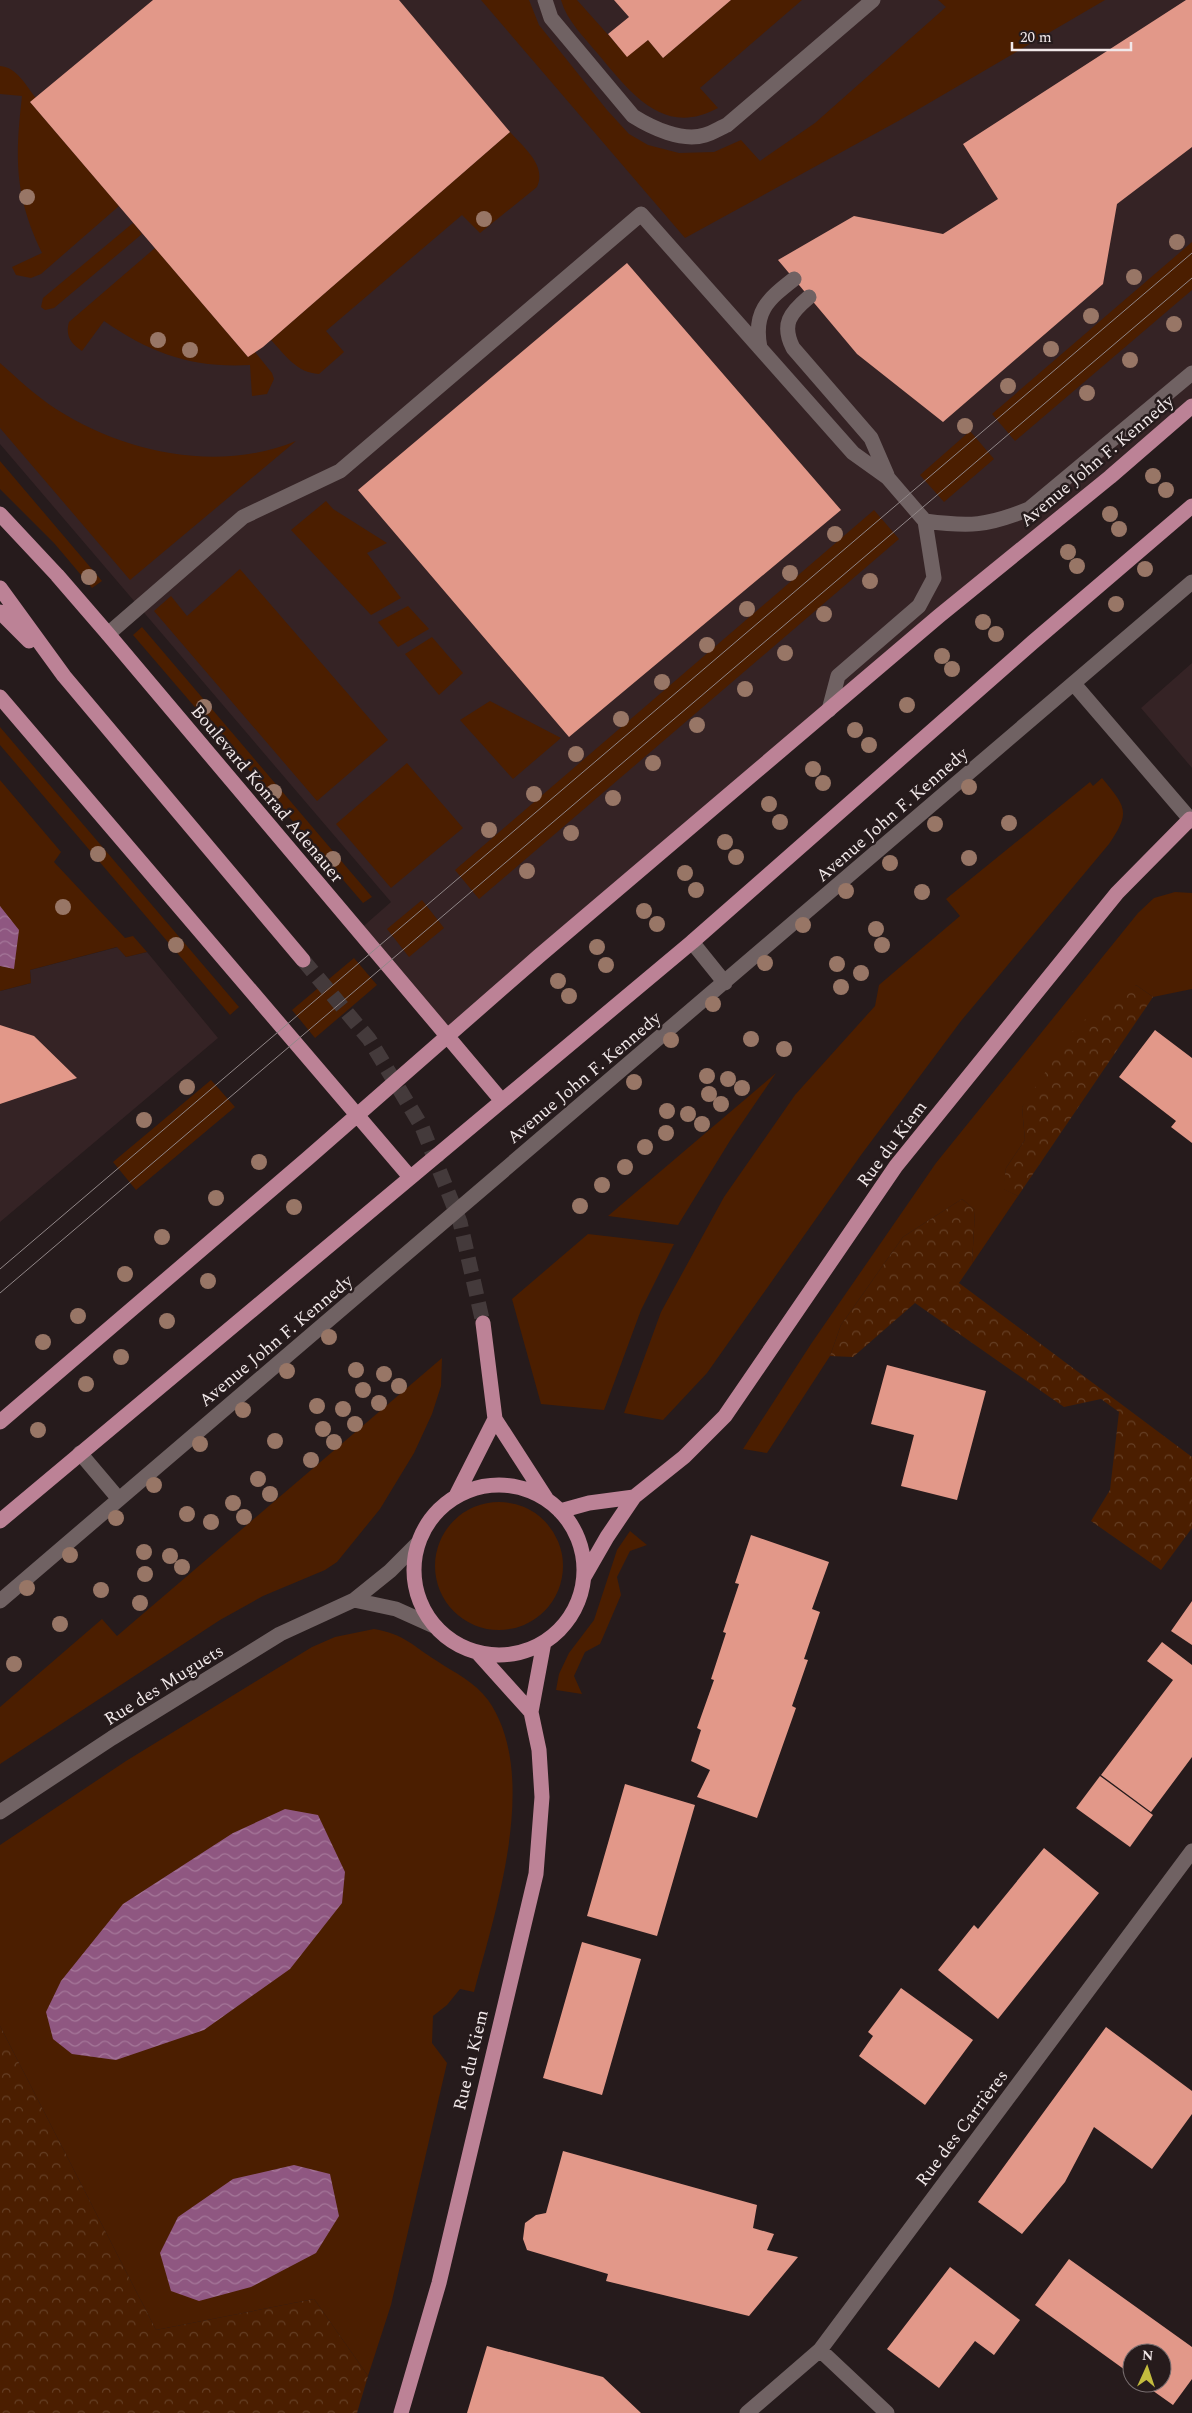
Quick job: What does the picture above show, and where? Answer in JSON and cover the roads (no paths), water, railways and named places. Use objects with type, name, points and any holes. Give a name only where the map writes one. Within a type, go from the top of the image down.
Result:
[{"type":"main road","name":"Avenue John F. Kennedy","points":[[0,1422],[829,710],[1192,406]]},
{"type":"main road","name":"Avenue John F. Kennedy","points":[[0,1521],[692,942],[1040,635],[1192,506]]},
{"type":"main road","name":"Boulevard Konrad Adenauer","points":[[0,514],[57,574],[502,1101]]},
{"type":"main road","points":[[0,588],[64,676],[303,960]]},
{"type":"main road","points":[[0,612],[64,676]]},
{"type":"main road","points":[[0,697],[410,1177]]},
{"type":"main road","name":"Rue du Kiem","points":[[584,1577],[606,1537],[634,1496],[684,1458],[725,1416],[896,1166],[1117,893],[1191,820]]},
{"type":"main road","points":[[483,1323],[495,1419],[546,1499]]},
{"type":"main road","points":[[456,1496],[495,1419]]},
{"type":"main road","points":[[492,1484],[530,1490],[546,1499],[572,1525],[584,1559],[584,1577],[580,1596],[572,1614],[560,1630],[544,1642],[512,1654],[494,1655],[477,1652],[462,1646],[436,1627],[425,1612],[418,1596],[414,1578],[414,1561],[418,1543],[426,1524],[456,1496],[474,1488],[492,1484]]},
{"type":"main road","name":"Rue du Kiem","points":[[560,1511],[588,1503],[634,1496]]},
{"type":"main road","name":"Rue du Kiem","points":[[401,2413],[439,2283],[536,1874],[542,1797],[539,1750],[531,1712],[544,1642]]},
{"type":"main road","points":[[477,1652],[531,1712]]},
{"type":"street","points":[[545,0],[551,18],[633,116],[647,126],[666,132],[704,135],[727,125],[874,0]]},
{"type":"street","points":[[108,634],[243,517],[340,471],[642,214],[853,453],[888,478],[925,521],[934,578],[919,606],[838,676],[829,710]]},
{"type":"street","points":[[760,348],[757,332],[761,311],[774,295],[794,279]]},
{"type":"street","points":[[809,297],[797,307],[788,321],[787,336],[793,348],[871,438],[888,478]]},
{"type":"street","points":[[925,521],[962,526],[998,521],[1029,509],[1192,373]]},
{"type":"street","name":"Avenue John F. Kennedy","points":[[0,1601],[118,1498],[725,983],[1192,582]]},
{"type":"street","points":[[1074,684],[1191,820]]},
{"type":"street","points":[[692,942],[725,983]]},
{"type":"street","points":[[80,1453],[118,1498]]},
{"type":"street","name":"Rue des Muguets","points":[[0,1812],[112,1738],[280,1634],[354,1600],[390,1571],[418,1543]]},
{"type":"street","points":[[354,1600],[396,1609],[436,1627]]},
{"type":"street","name":"Rue des Carrières","points":[[747,2413],[820,2350],[1192,1851]]},
{"type":"street","points":[[820,2350],[887,2413]]},
{"type":"water","points":[[0,906],[19,930],[14,969],[0,966]]},
{"type":"water","points":[[285,1809],[318,1815],[345,1872],[342,1903],[290,1969],[204,2030],[116,2060],[72,2054],[53,2039],[46,2012],[61,1981],[123,1904],[233,1833]]},
{"type":"water","points":[[294,2165],[330,2174],[339,2216],[316,2253],[251,2287],[199,2301],[171,2291],[160,2253],[178,2217],[233,2179]]},
{"type":"tunnel","points":[[303,960],[369,1039],[422,1127],[460,1222],[483,1323]]},
{"type":"tram line","points":[[0,1269],[1192,253]]},
{"type":"tram line","points":[[0,1293],[1192,278]]}]
